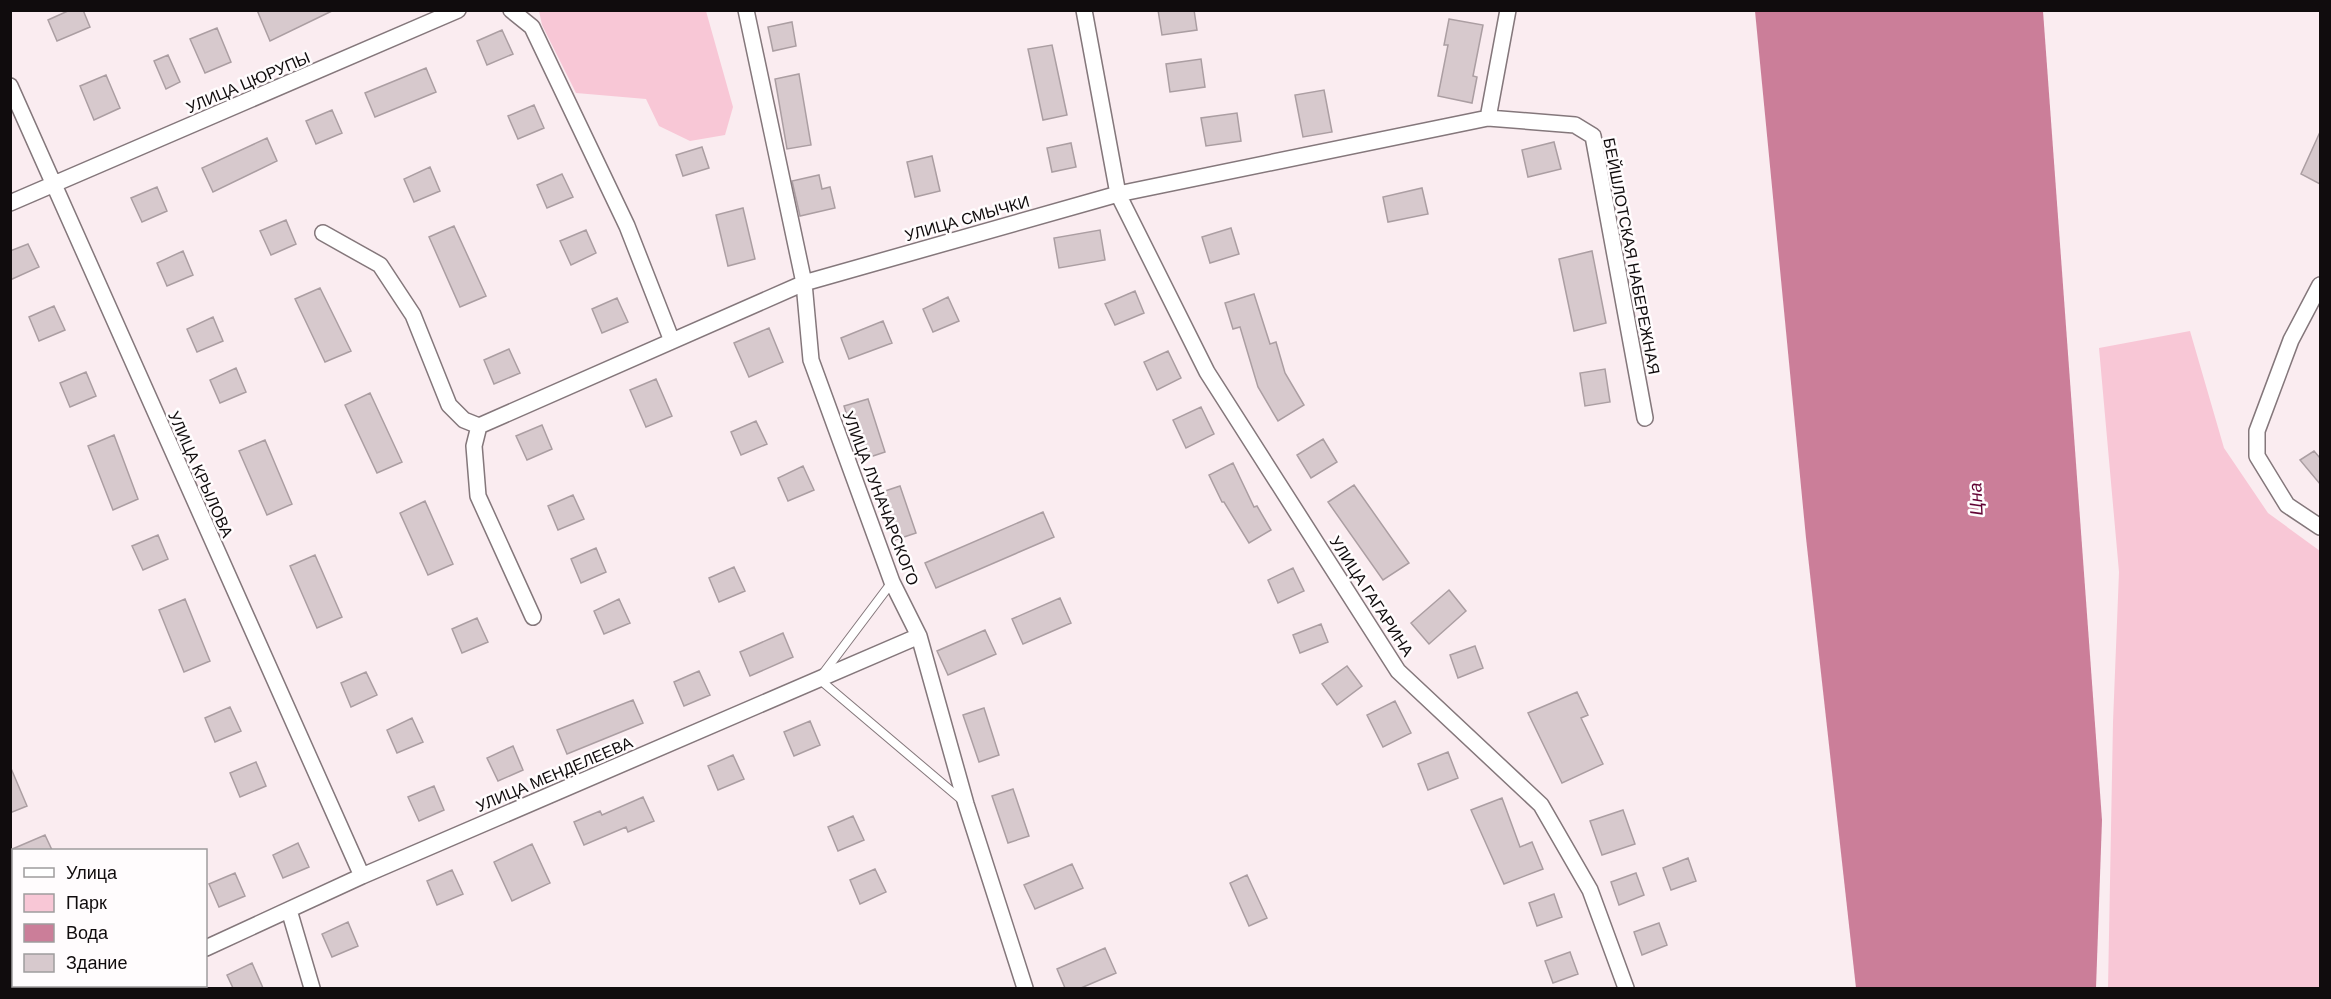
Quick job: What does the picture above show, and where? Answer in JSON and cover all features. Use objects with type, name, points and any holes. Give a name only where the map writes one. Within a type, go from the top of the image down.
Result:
[{"type":"street","name":"УЛИЦА ЦЮРУПЫ","points":[[10,203],[412,33],[458,10]]},
{"type":"street","points":[[511,10],[532,27],[627,226],[672,341]]},
{"type":"street","name":"УЛИЦА ЛУНАЧАРСКОГО","points":[[747,10],[804,283],[811,360],[892,582],[920,636],[966,804],[1025,988]]},
{"type":"street","name":"УЛИЦА ГАГАРИНА","points":[[1084,10],[1118,194],[1207,372],[1398,671],[1541,806],[1590,890],[1626,988]]},
{"type":"street","points":[[1488,118],[1508,10]]},
{"type":"street","name":"УЛИЦА КРЫЛОВА","points":[[10,86],[362,876]]},
{"type":"street","name":"УЛИЦА СМЫЧКИ","points":[[478,426],[804,283],[1118,194],[1488,118]]},
{"type":"street","name":"БЕЙШЛОТСКАЯ НАБЕРЕЖНАЯ","points":[[1488,118],[1575,125],[1593,136],[1645,418]]},
{"type":"street","points":[[323,232],[380,265],[413,315],[449,405],[464,420],[478,426],[474,446],[478,496],[533,617]]},
{"type":"street","points":[[2320,285],[2291,340],[2257,431],[2257,456],[2287,505],[2320,527]]},
{"type":"street","name":"УЛИЦА МЕНДЕЛЕЕВА","points":[[207,948],[362,876],[920,636]]},
{"type":"street","points":[[289,910],[312,988]]},
{"type":"lane","points":[[892,582],[819,679],[966,804]]},
{"type":"green space","points":[[539,11],[706,11],[733,107],[725,135],[690,141],[659,126],[646,99],[576,93],[542,25]]},
{"type":"green space","points":[[2190,331],[2224,448],[2268,513],[2320,551],[2320,988],[2108,988],[2113,722],[2119,572],[2099,348]]},
{"type":"water","name":"Цна","points":[[1755,11],[2043,11],[2102,820],[2096,988],[1856,988],[1806,538]]},
{"type":"building","points":[[70,10],[83,10],[90,27],[57,41],[48,20]]},
{"type":"building","points":[[257,10],[334,10],[270,41]]},
{"type":"building","points":[[1158,10],[1194,10],[1197,30],[1162,35]]},
{"type":"building","points":[[1449,19],[1483,25],[1473,76],[1477,77],[1472,103],[1438,96],[1448,45],[1444,45]]},
{"type":"building","points":[[792,22],[796,46],[773,51],[768,27]]},
{"type":"building","points":[[217,28],[231,62],[205,73],[190,39]]},
{"type":"building","points":[[502,30],[513,54],[487,65],[477,41]]},
{"type":"building","points":[[1052,45],[1067,115],[1043,120],[1028,49]]},
{"type":"building","points":[[168,55],[180,82],[166,89],[154,61]]},
{"type":"building","points":[[1201,59],[1205,87],[1170,92],[1166,64]]},
{"type":"building","points":[[426,68],[436,92],[375,117],[365,93]]},
{"type":"building","points":[[799,74],[811,145],[787,149],[775,79]]},
{"type":"building","points":[[106,75],[120,108],[94,120],[80,86]]},
{"type":"building","points":[[1324,90],[1332,132],[1303,137],[1295,95]]},
{"type":"building","points":[[534,105],[544,128],[518,139],[508,116]]},
{"type":"building","points":[[332,110],[342,133],[316,144],[306,121]]},
{"type":"building","points":[[1237,113],[1241,141],[1206,146],[1201,118]]},
{"type":"building","points":[[2320,132],[2320,184],[2301,174]]},
{"type":"building","points":[[267,138],[277,161],[213,192],[202,168]]},
{"type":"building","points":[[1554,142],[1561,169],[1528,177],[1522,150]]},
{"type":"building","points":[[1071,143],[1076,167],[1052,172],[1047,148]]},
{"type":"building","points":[[702,147],[709,168],[683,176],[676,155]]},
{"type":"building","points":[[932,156],[940,191],[915,197],[907,162]]},
{"type":"building","points":[[430,167],[440,191],[414,202],[404,179]]},
{"type":"building","points":[[562,174],[573,197],[547,208],[537,185]]},
{"type":"building","points":[[819,175],[822,189],[830,187],[835,208],[800,216],[792,181]]},
{"type":"building","points":[[157,187],[167,211],[142,222],[131,198]]},
{"type":"building","points":[[1422,188],[1428,214],[1388,222],[1383,197]]},
{"type":"building","points":[[743,208],[755,259],[728,266],[716,215]]},
{"type":"building","points":[[286,220],[296,244],[271,255],[260,231]]},
{"type":"building","points":[[454,226],[486,296],[460,307],[429,237]]},
{"type":"building","points":[[1231,228],[1239,254],[1210,263],[1202,237]]},
{"type":"building","points":[[586,230],[596,253],[571,265],[560,241]]},
{"type":"building","points":[[1100,230],[1105,260],[1059,268],[1054,238]]},
{"type":"building","points":[[28,244],[39,267],[10,280],[10,251]]},
{"type":"building","points":[[183,251],[193,275],[167,286],[157,263]]},
{"type":"building","points":[[1592,251],[1606,323],[1574,331],[1559,259]]},
{"type":"building","points":[[320,288],[351,351],[325,362],[295,299]]},
{"type":"building","points":[[1135,291],[1144,313],[1115,325],[1105,304]]},
{"type":"building","points":[[1254,294],[1270,344],[1276,342],[1285,373],[1304,405],[1278,421],[1258,387],[1240,327],[1233,329],[1225,303]]},
{"type":"building","points":[[948,297],[959,321],[933,332],[923,309]]},
{"type":"building","points":[[617,298],[628,322],[602,333],[592,309]]},
{"type":"building","points":[[54,306],[65,330],[39,341],[29,317]]},
{"type":"building","points":[[213,317],[223,341],[197,352],[187,329]]},
{"type":"building","points":[[883,321],[892,343],[849,359],[841,338]]},
{"type":"building","points":[[769,328],[783,362],[749,377],[734,343]]},
{"type":"building","points":[[509,349],[520,373],[494,384],[484,360]]},
{"type":"building","points":[[1168,351],[1181,378],[1157,390],[1144,362]]},
{"type":"building","points":[[236,368],[246,392],[220,403],[210,380]]},
{"type":"building","points":[[1605,369],[1610,402],[1585,406],[1580,373]]},
{"type":"building","points":[[86,372],[96,396],[70,407],[60,383]]},
{"type":"building","points":[[656,379],[672,416],[646,427],[630,390]]},
{"type":"building","points":[[370,393],[402,462],[377,473],[345,405]]},
{"type":"building","points":[[868,399],[885,452],[861,460],[844,406]]},
{"type":"building","points":[[1201,407],[1214,434],[1186,448],[1173,420]]},
{"type":"building","points":[[756,421],[767,444],[741,455],[731,432]]},
{"type":"building","points":[[542,425],[552,449],[527,460],[516,436]]},
{"type":"building","points":[[114,435],[138,499],[113,510],[88,446]]},
{"type":"building","points":[[1323,439],[1337,462],[1311,478],[1297,455]]},
{"type":"building","points":[[265,440],[292,504],[267,515],[239,451]]},
{"type":"building","points":[[2314,451],[2320,458],[2320,484],[2300,460]]},
{"type":"building","points":[[1233,463],[1254,507],[1257,506],[1271,530],[1249,543],[1222,502],[1209,475]]},
{"type":"building","points":[[803,466],[814,490],[788,501],[778,478]]},
{"type":"building","points":[[1354,485],[1409,563],[1383,580],[1328,502]]},
{"type":"building","points":[[900,486],[916,533],[895,540],[879,493]]},
{"type":"building","points":[[573,495],[584,519],[558,530],[548,506]]},
{"type":"building","points":[[425,501],[453,564],[428,575],[400,513]]},
{"type":"building","points":[[1043,512],[1054,537],[936,588],[925,563]]},
{"type":"building","points":[[158,535],[168,559],[143,570],[132,546]]},
{"type":"building","points":[[596,548],[606,572],[581,583],[571,559]]},
{"type":"building","points":[[315,555],[342,617],[317,628],[290,566]]},
{"type":"building","points":[[734,567],[745,591],[719,602],[709,578]]},
{"type":"building","points":[[1293,568],[1304,591],[1278,603],[1268,580]]},
{"type":"building","points":[[1449,590],[1466,611],[1429,644],[1411,623]]},
{"type":"building","points":[[1060,598],[1071,623],[1023,644],[1012,619]]},
{"type":"building","points":[[185,599],[210,661],[184,672],[159,610]]},
{"type":"building","points":[[619,599],[630,623],[604,634],[594,611]]},
{"type":"building","points":[[477,618],[488,642],[462,653],[452,629]]},
{"type":"building","points":[[1321,624],[1328,642],[1300,653],[1293,635]]},
{"type":"building","points":[[985,630],[996,654],[948,675],[937,651]]},
{"type":"building","points":[[783,633],[793,657],[750,676],[740,652]]},
{"type":"building","points":[[1475,646],[1483,668],[1458,678],[1450,655]]},
{"type":"building","points":[[1347,666],[1362,686],[1337,705],[1322,684]]},
{"type":"building","points":[[699,671],[710,695],[684,706],[674,682]]},
{"type":"building","points":[[366,672],[377,695],[351,707],[341,683]]},
{"type":"building","points":[[1577,692],[1588,715],[1581,718],[1603,764],[1562,783],[1528,713]]},
{"type":"building","points":[[633,700],[643,723],[567,754],[557,730]]},
{"type":"building","points":[[1395,701],[1411,733],[1383,747],[1367,715]]},
{"type":"building","points":[[230,707],[241,731],[215,742],[205,718]]},
{"type":"building","points":[[984,708],[999,755],[979,762],[963,715]]},
{"type":"building","points":[[412,718],[423,742],[397,753],[387,730]]},
{"type":"building","points":[[810,721],[820,745],[794,756],[784,732]]},
{"type":"building","points":[[513,746],[523,770],[498,781],[487,758]]},
{"type":"building","points":[[1448,752],[1458,778],[1428,790],[1418,764]]},
{"type":"building","points":[[733,755],[744,779],[718,790],[708,766]]},
{"type":"building","points":[[256,762],[266,786],[240,797],[230,773]]},
{"type":"building","points":[[10,766],[27,806],[10,813]]},
{"type":"building","points":[[434,786],[444,810],[419,821],[408,797]]},
{"type":"building","points":[[1013,789],[1029,836],[1008,843],[992,796]]},
{"type":"building","points":[[643,797],[654,821],[628,832],[626,827],[584,845],[574,822],[600,811],[602,815]]},
{"type":"building","points":[[1502,798],[1520,847],[1532,842],[1543,869],[1504,884],[1471,810]]},
{"type":"building","points":[[1623,810],[1635,844],[1602,855],[1590,821]]},
{"type":"building","points":[[853,816],[864,840],[838,851],[828,827]]},
{"type":"building","points":[[45,835],[52,849],[12,849]]},
{"type":"building","points":[[298,843],[309,867],[283,878],[273,855]]},
{"type":"building","points":[[532,844],[550,883],[512,901],[494,862]]},
{"type":"building","points":[[1688,858],[1696,881],[1671,890],[1663,868]]},
{"type":"building","points":[[1072,864],[1083,888],[1035,909],[1024,885]]},
{"type":"building","points":[[875,869],[886,892],[860,904],[850,880]]},
{"type":"building","points":[[452,870],[463,894],[437,905],[427,881]]},
{"type":"building","points":[[235,873],[245,896],[219,907],[209,884]]},
{"type":"building","points":[[1636,873],[1644,895],[1619,905],[1611,882]]},
{"type":"building","points":[[1247,875],[1267,918],[1249,926],[1230,883]]},
{"type":"building","points":[[1554,894],[1562,917],[1537,926],[1529,903]]},
{"type":"building","points":[[348,922],[358,946],[332,957],[322,934]]},
{"type":"building","points":[[1659,923],[1667,945],[1642,955],[1634,932]]},
{"type":"building","points":[[1105,948],[1116,973],[1081,988],[1065,988],[1057,969]]},
{"type":"building","points":[[1570,952],[1578,974],[1553,983],[1545,961]]},
{"type":"building","points":[[252,963],[263,988],[233,988],[227,975]]}]
